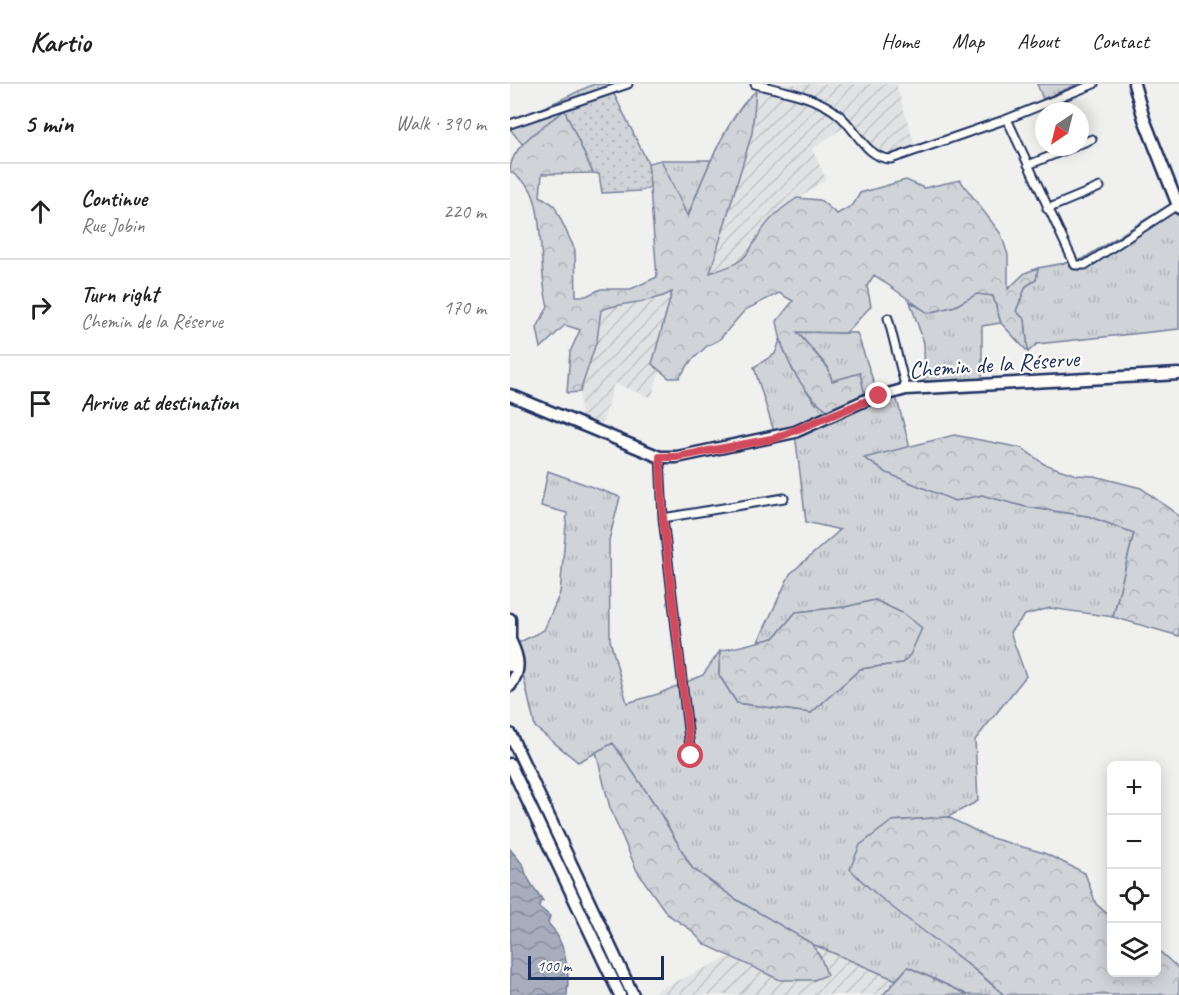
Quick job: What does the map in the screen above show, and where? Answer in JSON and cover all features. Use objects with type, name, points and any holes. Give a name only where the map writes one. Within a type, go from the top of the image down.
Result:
[{"type":"street","points":[[510,124],[628,84]]},
{"type":"street","points":[[755,84],[821,103],[839,114],[874,154],[883,159],[891,159],[1007,120],[1094,84]]},
{"type":"street","points":[[1007,120],[1075,265],[1085,265],[1179,206],[1144,119],[1134,84]]},
{"type":"street","points":[[1028,165],[1050,156]]},
{"type":"street","points":[[1047,209],[1100,188]]},
{"type":"street","points":[[888,318],[906,389]]},
{"type":"street","name":"Chemin de la Réserve","points":[[510,395],[660,457],[677,457],[776,438],[795,432],[866,400],[906,389],[1179,374]]},
{"type":"street","points":[[660,457],[663,518],[691,756]]},
{"type":"street","points":[[663,518],[784,498]]},
{"type":"street","points":[[510,619],[510,666]]},
{"type":"street","points":[[510,686],[519,673],[518,657],[511,642]]},
{"type":"street","points":[[510,734],[633,995]]},
{"type":"street","points":[[510,764],[620,995]]},
{"type":"shaded area","points":[[758,84],[778,89],[780,84],[896,84],[915,146],[892,153],[883,152],[874,148],[850,123],[812,149],[826,179],[771,218],[749,253],[736,266],[710,274],[752,133]]},
{"type":"shaded area","points":[[673,292],[652,364],[660,371],[651,398],[614,383],[601,429],[581,420],[580,392],[597,340],[601,310],[618,303],[658,300]]},
{"type":"shaded area","points":[[811,943],[896,980],[883,995],[647,995],[731,956],[780,980],[814,980],[827,974],[821,958]]},
{"type":"green space","points":[[594,84],[609,84],[648,163],[650,187],[641,191],[602,193],[599,174],[593,173],[560,100]]},
{"type":"green space","points":[[1037,84],[1078,84],[1043,99]]},
{"type":"green space","points":[[756,91],[752,133],[710,273],[726,268],[743,258],[771,219],[797,198],[820,200],[837,214],[853,205],[860,193],[906,180],[924,188],[960,180],[1001,234],[1008,255],[1008,289],[1025,273],[1038,268],[1036,280],[1026,286],[1016,311],[1025,320],[1028,352],[1001,323],[993,296],[977,294],[955,306],[928,313],[874,275],[867,286],[871,306],[846,333],[797,332],[828,368],[832,381],[860,373],[866,400],[832,413],[811,396],[788,361],[777,321],[793,301],[779,293],[745,310],[719,340],[707,346],[691,361],[679,378],[669,378],[652,364],[672,292],[655,299],[601,310],[597,340],[580,392],[567,393],[570,352],[580,330],[565,325],[541,348],[537,328],[548,306],[543,278],[537,209],[528,186],[510,171],[516,152],[531,136],[565,110],[593,173],[542,174],[540,196],[554,205],[575,250],[576,296],[586,296],[601,289],[631,289],[657,277],[648,163],[661,160],[688,217],[716,149],[736,115]]},
{"type":"green space","points":[[560,100],[565,110],[523,145],[510,129],[510,122]]},
{"type":"green space","points":[[661,160],[711,160],[687,217]]},
{"type":"green space","points":[[1173,202],[1179,217],[1179,329],[1037,344],[1028,352],[1025,320],[1016,311],[1026,286],[1036,280],[1038,268],[1081,260]]},
{"type":"green space","points":[[977,293],[993,296],[1001,323],[982,326],[982,384],[925,389],[924,343],[910,302],[929,313],[955,306]]},
{"type":"green space","points":[[797,332],[857,333],[878,395],[895,392],[910,448],[865,458],[955,501],[982,495],[1026,507],[1088,516],[1134,533],[1113,617],[1050,608],[1025,615],[1010,632],[1026,676],[975,740],[978,801],[948,817],[892,821],[948,947],[1004,995],[968,995],[908,967],[896,980],[810,943],[737,900],[692,868],[656,806],[613,744],[578,762],[535,727],[516,644],[544,630],[560,593],[567,513],[541,506],[548,471],[620,497],[609,540],[610,640],[627,703],[658,694],[703,675],[720,651],[719,675],[737,703],[811,713],[860,669],[902,663],[875,600],[845,607],[796,612],[774,638],[758,642],[790,574],[840,530],[806,522],[795,433],[776,438],[754,367],[775,354],[780,340],[793,371],[816,404],[841,379],[832,381],[828,367]]},
{"type":"green space","points":[[954,435],[1022,448],[1044,464],[1076,475],[1094,476],[1141,488],[1179,516],[1179,636],[1113,617],[1134,533],[1088,516],[1026,507],[982,495],[955,501],[887,473],[864,458]]},
{"type":"green space","points":[[875,600],[904,614],[922,628],[910,655],[902,663],[860,669],[811,713],[737,703],[719,675],[720,651],[774,638],[796,612],[845,607]]},
{"type":"green space","points":[[613,743],[656,806],[692,868],[737,900],[811,943],[821,958],[827,975],[814,980],[780,980],[704,944],[690,929],[667,914],[637,871],[610,808],[596,752]]},
{"type":"green space","points":[[948,817],[988,837],[1044,853],[1085,873],[1096,904],[1107,914],[1107,977],[1161,977],[1161,953],[1179,969],[1179,995],[1004,995],[886,902],[850,869],[860,845],[892,821]]},
{"type":"green space","points":[[908,967],[968,995],[883,995]]},
{"type":"water","points":[[510,849],[524,866],[529,880],[543,901],[540,902],[539,907],[550,916],[548,923],[559,938],[567,966],[567,995],[510,995]]},
{"type":"route","points":[[691,756],[663,518],[660,457],[677,457],[776,438],[879,396]]}]
